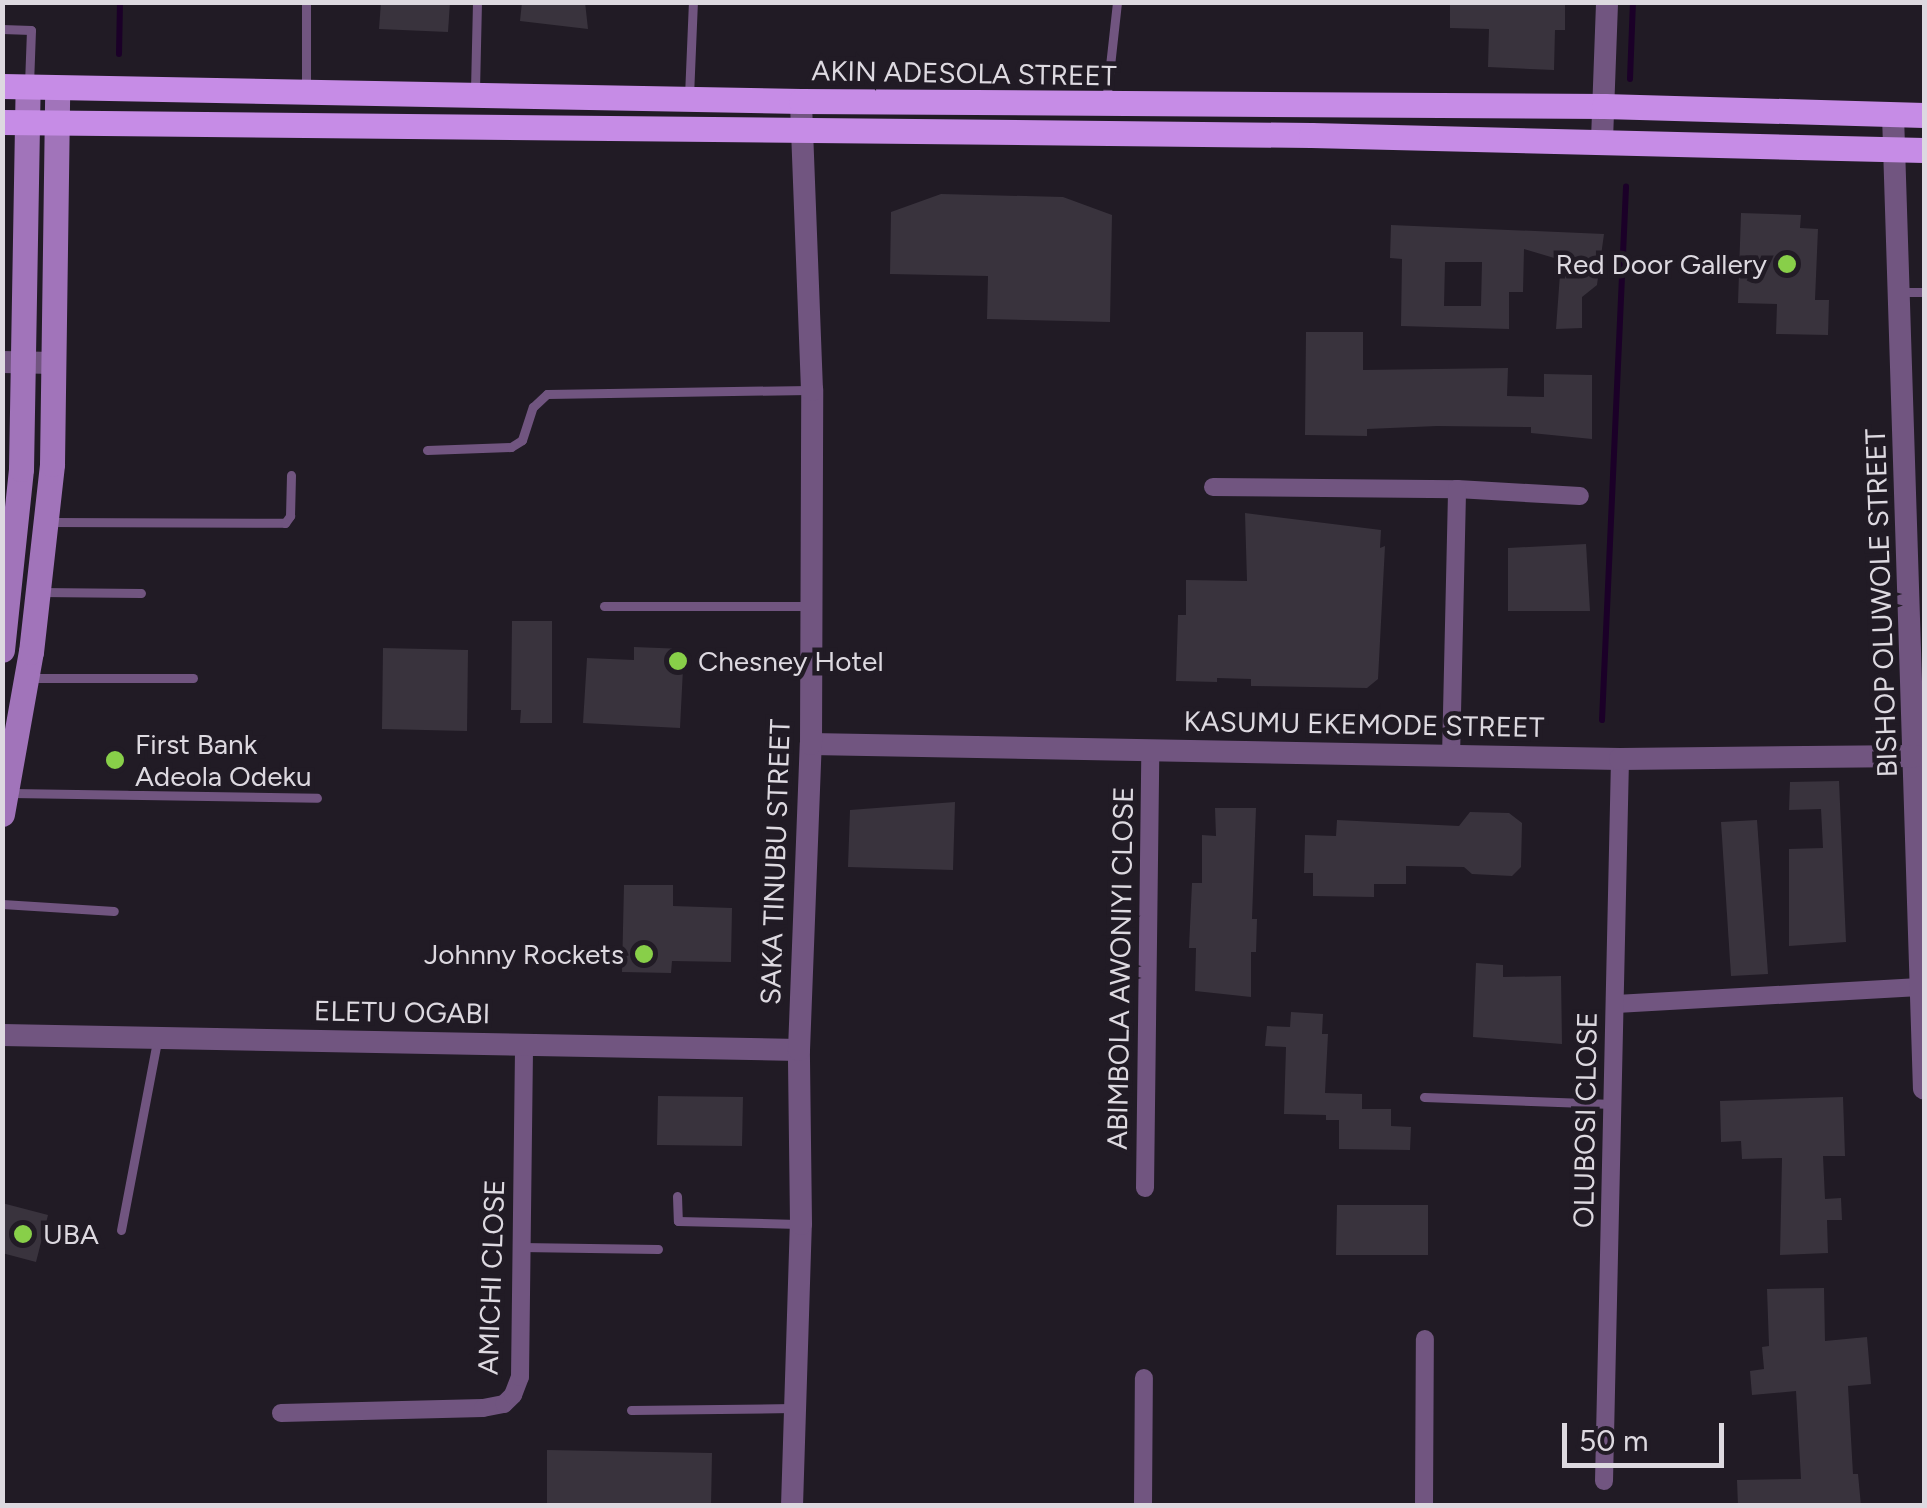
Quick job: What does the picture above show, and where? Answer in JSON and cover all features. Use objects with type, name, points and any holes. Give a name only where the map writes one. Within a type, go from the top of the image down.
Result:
[{"type":"main road","name":"AKIN ADESOLA STREET","points":[[16,86],[801,101],[1604,106],[1924,115]]},
{"type":"main road","points":[[2,650],[13,362],[16,86]]},
{"type":"main road","points":[[5,803],[27,678],[47,522],[55,363],[57,88]]},
{"type":"main road","name":"AKIN ADESOLA STREET","points":[[15,122],[1602,140],[1924,150]]},
{"type":"street","points":[[1602,140],[1607,2]]},
{"type":"street","name":"SAKA TINUBU STREET","points":[[792,1506],[810,744],[812,390],[801,101]]},
{"type":"street","name":"BISHOP OLUWOLE STREET","points":[[1893,115],[1913,292],[1916,756],[1924,1090]]},
{"type":"street","points":[[13,362],[55,363]]},
{"type":"street","points":[[1213,488],[1457,489],[1580,496]]},
{"type":"street","points":[[1451,757],[1457,489]]},
{"type":"street","name":"KASUMU EKEMODE STREET","points":[[810,744],[1620,759],[1916,756]]},
{"type":"street","name":"ABIMBOLA AWONIYI CLOSE","points":[[1145,1188],[1150,750]]},
{"type":"street","name":"OLUBOSI CLOSE","points":[[1604,1481],[1620,759]]},
{"type":"street","points":[[1616,1004],[1920,987]]},
{"type":"street","name":"ELETU OGABI","points":[[2,1035],[800,1050]]},
{"type":"street","name":"AMICHI CLOSE","points":[[282,1413],[483,1408],[504,1404],[513,1395],[520,1377],[524,1045]]},
{"type":"street","points":[[1424,1506],[1426,1339]]},
{"type":"street","points":[[1143,1506],[1144,1378]]},
{"type":"lane","points":[[306,2],[306,93]]},
{"type":"lane","points":[[475,93],[477,2]]},
{"type":"lane","points":[[689,98],[693,2]]},
{"type":"lane","points":[[1106,104],[1117,2]]},
{"type":"lane","points":[[2,29],[30,30],[16,86]]},
{"type":"lane","points":[[427,450],[511,447],[522,440],[533,406],[547,394],[757,394],[812,390]]},
{"type":"lane","points":[[47,522],[285,523],[290,516],[291,475]]},
{"type":"lane","points":[[38,592],[141,593]]},
{"type":"lane","points":[[604,606],[809,606]]},
{"type":"lane","points":[[27,678],[193,678]]},
{"type":"lane","points":[[5,803],[316,798]]},
{"type":"lane","points":[[2,904],[114,911]]},
{"type":"lane","points":[[122,1230],[158,1038]]},
{"type":"lane","points":[[1424,1096],[1613,1104]]},
{"type":"lane","points":[[677,1196],[678,1222],[801,1224]]},
{"type":"lane","points":[[521,1247],[658,1249]]},
{"type":"lane","points":[[631,1410],[795,1408]]},
{"type":"building","points":[[381,2],[450,2],[448,32],[379,29]]},
{"type":"building","points":[[522,2],[585,2],[588,29],[520,21]]},
{"type":"building","points":[[1450,2],[1565,2],[1565,30],[1555,30],[1554,70],[1488,67],[1489,29],[1450,28]]},
{"type":"building","points":[[941,194],[1063,197],[1112,215],[1110,322],[987,319],[988,276],[890,274],[891,212]]},
{"type":"building","points":[[1741,213],[1801,215],[1800,228],[1818,229],[1815,300],[1829,300],[1828,335],[1776,334],[1777,304],[1738,303]]},
{"type":"building","points":[[1391,225],[1604,234],[1597,285],[1582,297],[1582,328],[1556,329],[1561,260],[1524,249],[1523,292],[1509,292],[1509,329],[1401,326],[1402,259],[1390,258]],"holes":[[[1445,262],[1482,262],[1481,306],[1444,306]]]},
{"type":"building","points":[[1306,332],[1363,332],[1363,370],[1508,368],[1507,396],[1544,397],[1544,374],[1592,375],[1592,439],[1531,433],[1531,427],[1437,426],[1367,429],[1367,436],[1305,435]]},
{"type":"building","points":[[1245,513],[1381,530],[1380,548],[1385,546],[1378,679],[1367,688],[1251,686],[1251,679],[1176,681],[1178,615],[1186,615],[1186,580],[1247,581]]},
{"type":"building","points":[[1586,544],[1590,611],[1508,611],[1508,548]]},
{"type":"building","points":[[512,621],[552,621],[552,723],[520,723],[521,710],[511,710]]},
{"type":"building","points":[[634,647],[684,649],[680,728],[583,723],[587,658],[634,660]]},
{"type":"building","points":[[383,648],[468,650],[467,731],[382,729]]},
{"type":"building","points":[[1839,781],[1846,942],[1789,946],[1789,849],[1823,848],[1821,809],[1789,810],[1790,782]]},
{"type":"building","points":[[955,802],[953,870],[848,867],[850,810]]},
{"type":"building","points":[[1215,808],[1256,808],[1252,919],[1257,919],[1256,952],[1251,952],[1251,997],[1195,991],[1196,948],[1189,948],[1192,883],[1202,883],[1202,835],[1216,836]]},
{"type":"building","points":[[1470,812],[1509,813],[1522,823],[1521,867],[1512,876],[1472,874],[1464,867],[1406,866],[1406,884],[1374,884],[1374,897],[1313,896],[1313,873],[1304,873],[1305,835],[1336,836],[1337,820],[1459,826]]},
{"type":"building","points":[[1757,820],[1768,974],[1731,976],[1721,822]]},
{"type":"building","points":[[624,885],[673,885],[673,906],[732,908],[731,962],[672,961],[671,973],[622,972]]},
{"type":"building","points":[[1476,963],[1503,965],[1503,977],[1561,976],[1562,1044],[1473,1037]]},
{"type":"building","points":[[1291,1012],[1323,1014],[1322,1034],[1328,1034],[1325,1093],[1362,1094],[1362,1109],[1391,1109],[1391,1126],[1411,1127],[1410,1150],[1339,1149],[1339,1120],[1326,1120],[1326,1115],[1284,1114],[1286,1047],[1265,1046],[1267,1026],[1290,1027]]},
{"type":"building","points":[[658,1096],[743,1097],[742,1146],[657,1145]]},
{"type":"building","points":[[1843,1097],[1845,1156],[1823,1156],[1825,1199],[1841,1198],[1842,1220],[1827,1220],[1828,1253],[1780,1255],[1782,1158],[1742,1159],[1741,1141],[1721,1142],[1720,1101]]},
{"type":"building","name":"UBA","points":[[2,1203],[48,1215],[36,1262],[2,1253]]},
{"type":"building","points":[[1337,1205],[1428,1205],[1428,1255],[1336,1255]]},
{"type":"building","points":[[1824,1288],[1825,1341],[1867,1337],[1871,1384],[1848,1386],[1853,1474],[1858,1474],[1861,1506],[1738,1506],[1737,1480],[1801,1479],[1796,1391],[1752,1395],[1750,1371],[1764,1369],[1762,1347],[1769,1346],[1767,1289]]},
{"type":"building","points":[[547,1450],[712,1453],[711,1506],[547,1506]]},
{"type":"waterway","points":[[119,54],[120,2]]},
{"type":"waterway","points":[[1630,79],[1633,2]]},
{"type":"waterway","points":[[1602,720],[1626,187]]},
{"type":"place","name":"Red Door Gallery","points":[[1787,264]]},
{"type":"place","name":"Chesney Hotel","points":[[678,661]]},
{"type":"place","name":"First Bank Adeola Odeku","points":[[115,760]]},
{"type":"place","name":"Johnny Rockets","points":[[644,954]]},
{"type":"place","name":"UBA","points":[[23,1234]]}]
